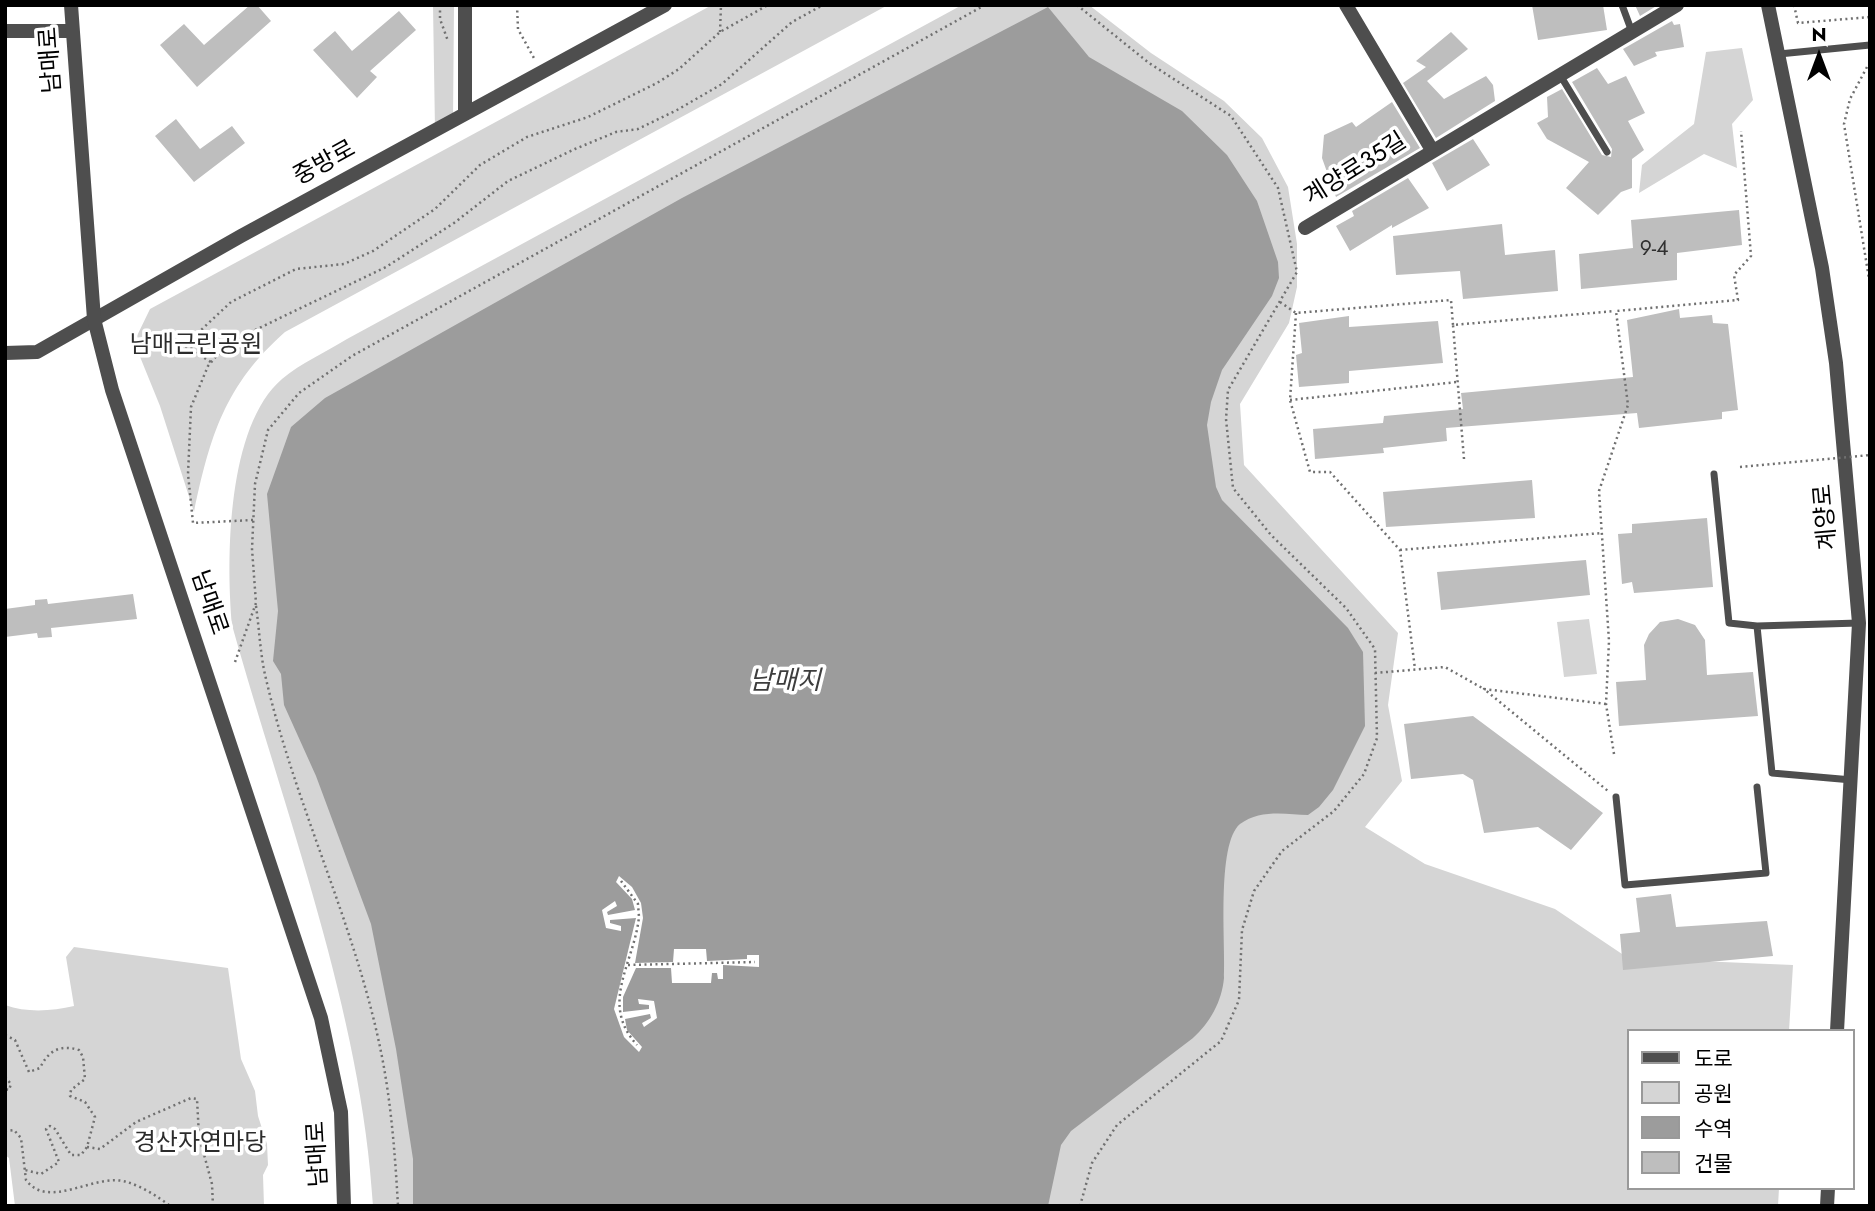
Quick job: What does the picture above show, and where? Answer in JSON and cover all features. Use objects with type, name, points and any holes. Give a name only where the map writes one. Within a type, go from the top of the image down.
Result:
[{"type":"street","name":"남매로","points":[[71,5],[94,319],[112,390],[321,1018],[341,1112],[344,1206]]},
{"type":"street","points":[[465,5],[465,113]]},
{"type":"street","name":"중방로","points":[[5,353],[37,352],[465,113],[665,5]]},
{"type":"street","name":"계양로35길","points":[[1346,5],[1432,150]]},
{"type":"street","name":"계양로35길","points":[[1305,228],[1677,5]]},
{"type":"street","name":"계양로","points":[[1768,5],[1822,268],[1836,363],[1859,622],[1853,780],[1837,1029]]},
{"type":"street","points":[[5,31],[72,31]]},
{"type":"lane","points":[[1622,5],[1632,32]]},
{"type":"lane","points":[[1779,54],[1870,45]]},
{"type":"lane","points":[[1560,74],[1607,152]]},
{"type":"lane","points":[[1714,474],[1729,623],[1757,626],[1859,622]]},
{"type":"lane","points":[[1757,626],[1772,773],[1853,780]]},
{"type":"lane","points":[[1616,797],[1625,885],[1766,873],[1757,787]]},
{"type":"path","points":[[440,5],[440,19],[448,41]]},
{"type":"path","points":[[517,5],[518,29],[542,72]]},
{"type":"path","points":[[720,32],[721,5]]},
{"type":"path","points":[[191,349],[200,331],[231,302],[296,269],[344,264],[373,251],[435,209],[480,165],[527,137],[588,117],[657,83],[679,69],[720,32],[768,5]]},
{"type":"path","points":[[253,520],[193,523],[187,434],[191,407],[211,362],[218,354],[253,331],[386,267],[454,223],[508,181],[616,132],[638,129],[722,85],[792,22],[823,5]]},
{"type":"path","points":[[398,1206],[395,1152],[380,1047],[346,926],[278,722],[264,668],[256,603],[253,520],[255,484],[268,430],[299,393],[352,356],[985,5]]},
{"type":"path","points":[[1077,5],[1149,63],[1231,117],[1278,188],[1297,272],[1228,390],[1226,419],[1233,488],[1271,536],[1346,608],[1375,649],[1377,738],[1364,774],[1334,811],[1282,851],[1254,891],[1242,930],[1239,1000],[1221,1041],[1117,1125],[1092,1163],[1080,1206]]},
{"type":"path","points":[[1794,5],[1798,23],[1870,17]]},
{"type":"path","points":[[1867,67],[1850,99],[1844,124],[1870,285]]},
{"type":"path","points":[[1453,325],[1738,300],[1734,275],[1751,256],[1741,131]]},
{"type":"path","points":[[1280,301],[1296,313],[1451,300],[1464,459]]},
{"type":"path","points":[[1614,754],[1606,704],[1609,641],[1599,491],[1628,405],[1616,311]]},
{"type":"path","points":[[1296,313],[1290,400],[1310,472],[1330,472],[1401,550],[1415,669]]},
{"type":"path","points":[[176,341],[211,362]]},
{"type":"path","points":[[1290,400],[1457,382]]},
{"type":"path","points":[[1740,467],[1870,455]]},
{"type":"path","points":[[1401,550],[1602,533]]},
{"type":"path","points":[[235,662],[256,603]]},
{"type":"path","points":[[1376,673],[1446,667],[1484,689],[1616,797]]},
{"type":"path","points":[[1484,689],[1606,704]]},
{"type":"path","points":[[621,881],[638,904],[639,918],[618,1000],[619,1016],[625,1031],[637,1045]]},
{"type":"path","points":[[628,965],[755,962]]},
{"type":"path","points":[[5,1035],[15,1040],[29,1072],[40,1068],[46,1056],[55,1049],[70,1047],[79,1050],[83,1057],[85,1079],[71,1090],[70,1096],[85,1102],[95,1117],[88,1147],[77,1157],[71,1155],[55,1129],[50,1126],[46,1129],[46,1135],[59,1162],[55,1168],[41,1174],[25,1170]]},
{"type":"path","points":[[5,1077],[11,1084],[9,1090],[5,1090]]},
{"type":"path","points":[[88,1147],[100,1149],[136,1122],[191,1098],[197,1099],[199,1136],[212,1184],[213,1206]]},
{"type":"path","points":[[5,1131],[14,1130],[21,1138],[26,1180],[39,1193],[50,1194],[90,1183],[126,1181],[170,1206]]},
{"type":"green space","points":[[433,5],[454,5],[453,120],[435,130]]},
{"type":"green space","name":"남매근린공원","points":[[712,5],[888,5],[285,332],[248,372],[223,413],[207,459],[194,512],[160,406],[134,342],[150,309]]},
{"type":"green space","name":"남매지","points":[[962,5],[1089,5],[1151,53],[1224,101],[1262,138],[1288,187],[1297,244],[1297,287],[1289,323],[1240,404],[1244,465],[1398,633],[1388,705],[1402,781],[1365,827],[1425,864],[1555,909],[1628,958],[1793,965],[1789,1029],[1626,1029],[1626,1190],[1779,1190],[1778,1206],[373,1206],[366,1133],[354,1060],[337,986],[297,840],[232,625],[230,597],[234,494],[240,460],[250,428],[264,400],[282,379],[347,339]]},
{"type":"green space","points":[[1742,48],[1753,100],[1732,124],[1737,168],[1704,154],[1639,193],[1642,165],[1694,124],[1706,52]]},
{"type":"green space","points":[[1589,619],[1597,674],[1564,677],[1557,622]]},
{"type":"green space","name":"경산자연마당","points":[[74,947],[228,968],[241,1059],[255,1091],[258,1116],[267,1144],[268,1165],[263,1175],[264,1206],[15,1206],[9,1158],[5,1155],[5,1005],[40,1010],[74,1006],[66,957]]},
{"type":"water","name":"남매지","points":[[1048,7],[1089,57],[1182,111],[1227,155],[1257,201],[1278,262],[1279,278],[1272,296],[1222,370],[1211,402],[1207,425],[1216,487],[1222,500],[1348,628],[1363,652],[1365,726],[1333,790],[1319,807],[1308,815],[1265,814],[1240,824],[1233,835],[1225,873],[1224,978],[1214,1011],[1205,1026],[1193,1038],[1071,1131],[1061,1145],[1048,1206],[413,1206],[413,1159],[396,1049],[371,924],[316,776],[284,705],[281,674],[273,661],[278,611],[267,494],[291,427],[325,398],[682,198]]},
{"type":"pier","points":[[619,876],[632,887],[641,903],[643,918],[635,963],[673,962],[674,949],[706,949],[707,961],[747,959],[747,955],[759,955],[759,967],[723,965],[723,979],[718,979],[717,973],[712,973],[711,983],[672,983],[671,968],[636,968],[623,997],[623,1012],[649,1009],[649,1005],[639,1004],[638,999],[654,1001],[657,1018],[644,1027],[642,1023],[651,1018],[650,1014],[625,1019],[627,1030],[642,1047],[639,1052],[624,1037],[614,1009],[636,918],[610,920],[610,923],[621,926],[621,931],[606,928],[602,910],[615,901],[617,906],[607,912],[608,915],[635,910],[632,899],[616,882]]},
{"type":"building","points":[[250,5],[257,5],[271,21],[197,87],[160,45],[184,24],[204,45]]},
{"type":"building","points":[[1532,5],[1603,5],[1607,30],[1538,40]]},
{"type":"building","points":[[1635,5],[1658,5],[1640,16]]},
{"type":"building","points":[[399,11],[416,30],[370,71],[377,77],[357,98],[313,50],[335,31],[352,51]]},
{"type":"building","points":[[1672,21],[1674,25],[1680,24],[1684,47],[1655,52],[1657,56],[1634,66],[1623,49]]},
{"type":"building","points":[[1451,32],[1468,49],[1427,81],[1444,99],[1486,76],[1493,85],[1495,101],[1436,138],[1403,83],[1426,67],[1416,61]]},
{"type":"building","points":[[1597,68],[1608,84],[1626,76],[1645,113],[1628,121],[1644,150],[1632,159],[1632,188],[1621,192],[1598,215],[1566,188],[1589,162],[1547,139],[1537,123],[1548,117],[1547,97],[1562,89],[1602,155],[1611,157],[1612,149],[1572,82]]},
{"type":"building","points":[[1392,102],[1420,148],[1336,197],[1322,158],[1324,135],[1352,122],[1356,127]]},
{"type":"building","points":[[176,119],[200,149],[232,126],[245,143],[194,182],[155,136]]},
{"type":"building","points":[[1473,139],[1490,165],[1447,191],[1432,163]]},
{"type":"building","points":[[1408,178],[1429,208],[1392,228],[1392,225],[1350,251],[1336,226],[1354,216],[1352,211]]},
{"type":"building","points":[[1739,210],[1742,245],[1677,253],[1677,280],[1581,289],[1579,254],[1633,248],[1631,220]]},
{"type":"building","points":[[1502,224],[1505,255],[1555,250],[1558,291],[1463,299],[1460,271],[1396,275],[1393,236]]},
{"type":"building","points":[[1679,309],[1680,318],[1712,315],[1713,323],[1728,324],[1738,410],[1722,412],[1722,419],[1639,428],[1637,413],[1446,428],[1447,441],[1383,448],[1384,453],[1315,459],[1313,429],[1383,423],[1384,416],[1463,409],[1461,393],[1633,377],[1627,320]]},
{"type":"building","points":[[1349,316],[1349,327],[1438,321],[1443,363],[1349,371],[1349,383],[1299,387],[1296,355],[1302,353],[1299,323]]},
{"type":"building","points":[[1532,480],[1535,518],[1386,527],[1383,492]]},
{"type":"building","points":[[1707,518],[1713,587],[1634,593],[1632,582],[1622,584],[1618,534],[1632,533],[1632,524]]},
{"type":"building","points":[[1586,560],[1590,595],[1441,610],[1437,572]]},
{"type":"building","points":[[133,594],[137,619],[51,628],[52,637],[38,638],[37,633],[5,637],[5,609],[35,605],[35,600],[47,599],[48,604]]},
{"type":"building","points":[[1678,619],[1695,625],[1705,640],[1707,675],[1753,672],[1758,716],[1619,726],[1616,682],[1646,680],[1644,645],[1649,634],[1660,622]]},
{"type":"building","points":[[1473,716],[1603,813],[1571,850],[1538,827],[1484,833],[1473,780],[1463,774],[1411,779],[1404,724]]},
{"type":"building","points":[[1671,894],[1676,927],[1767,921],[1773,956],[1623,970],[1620,934],[1640,932],[1636,898]]}]
